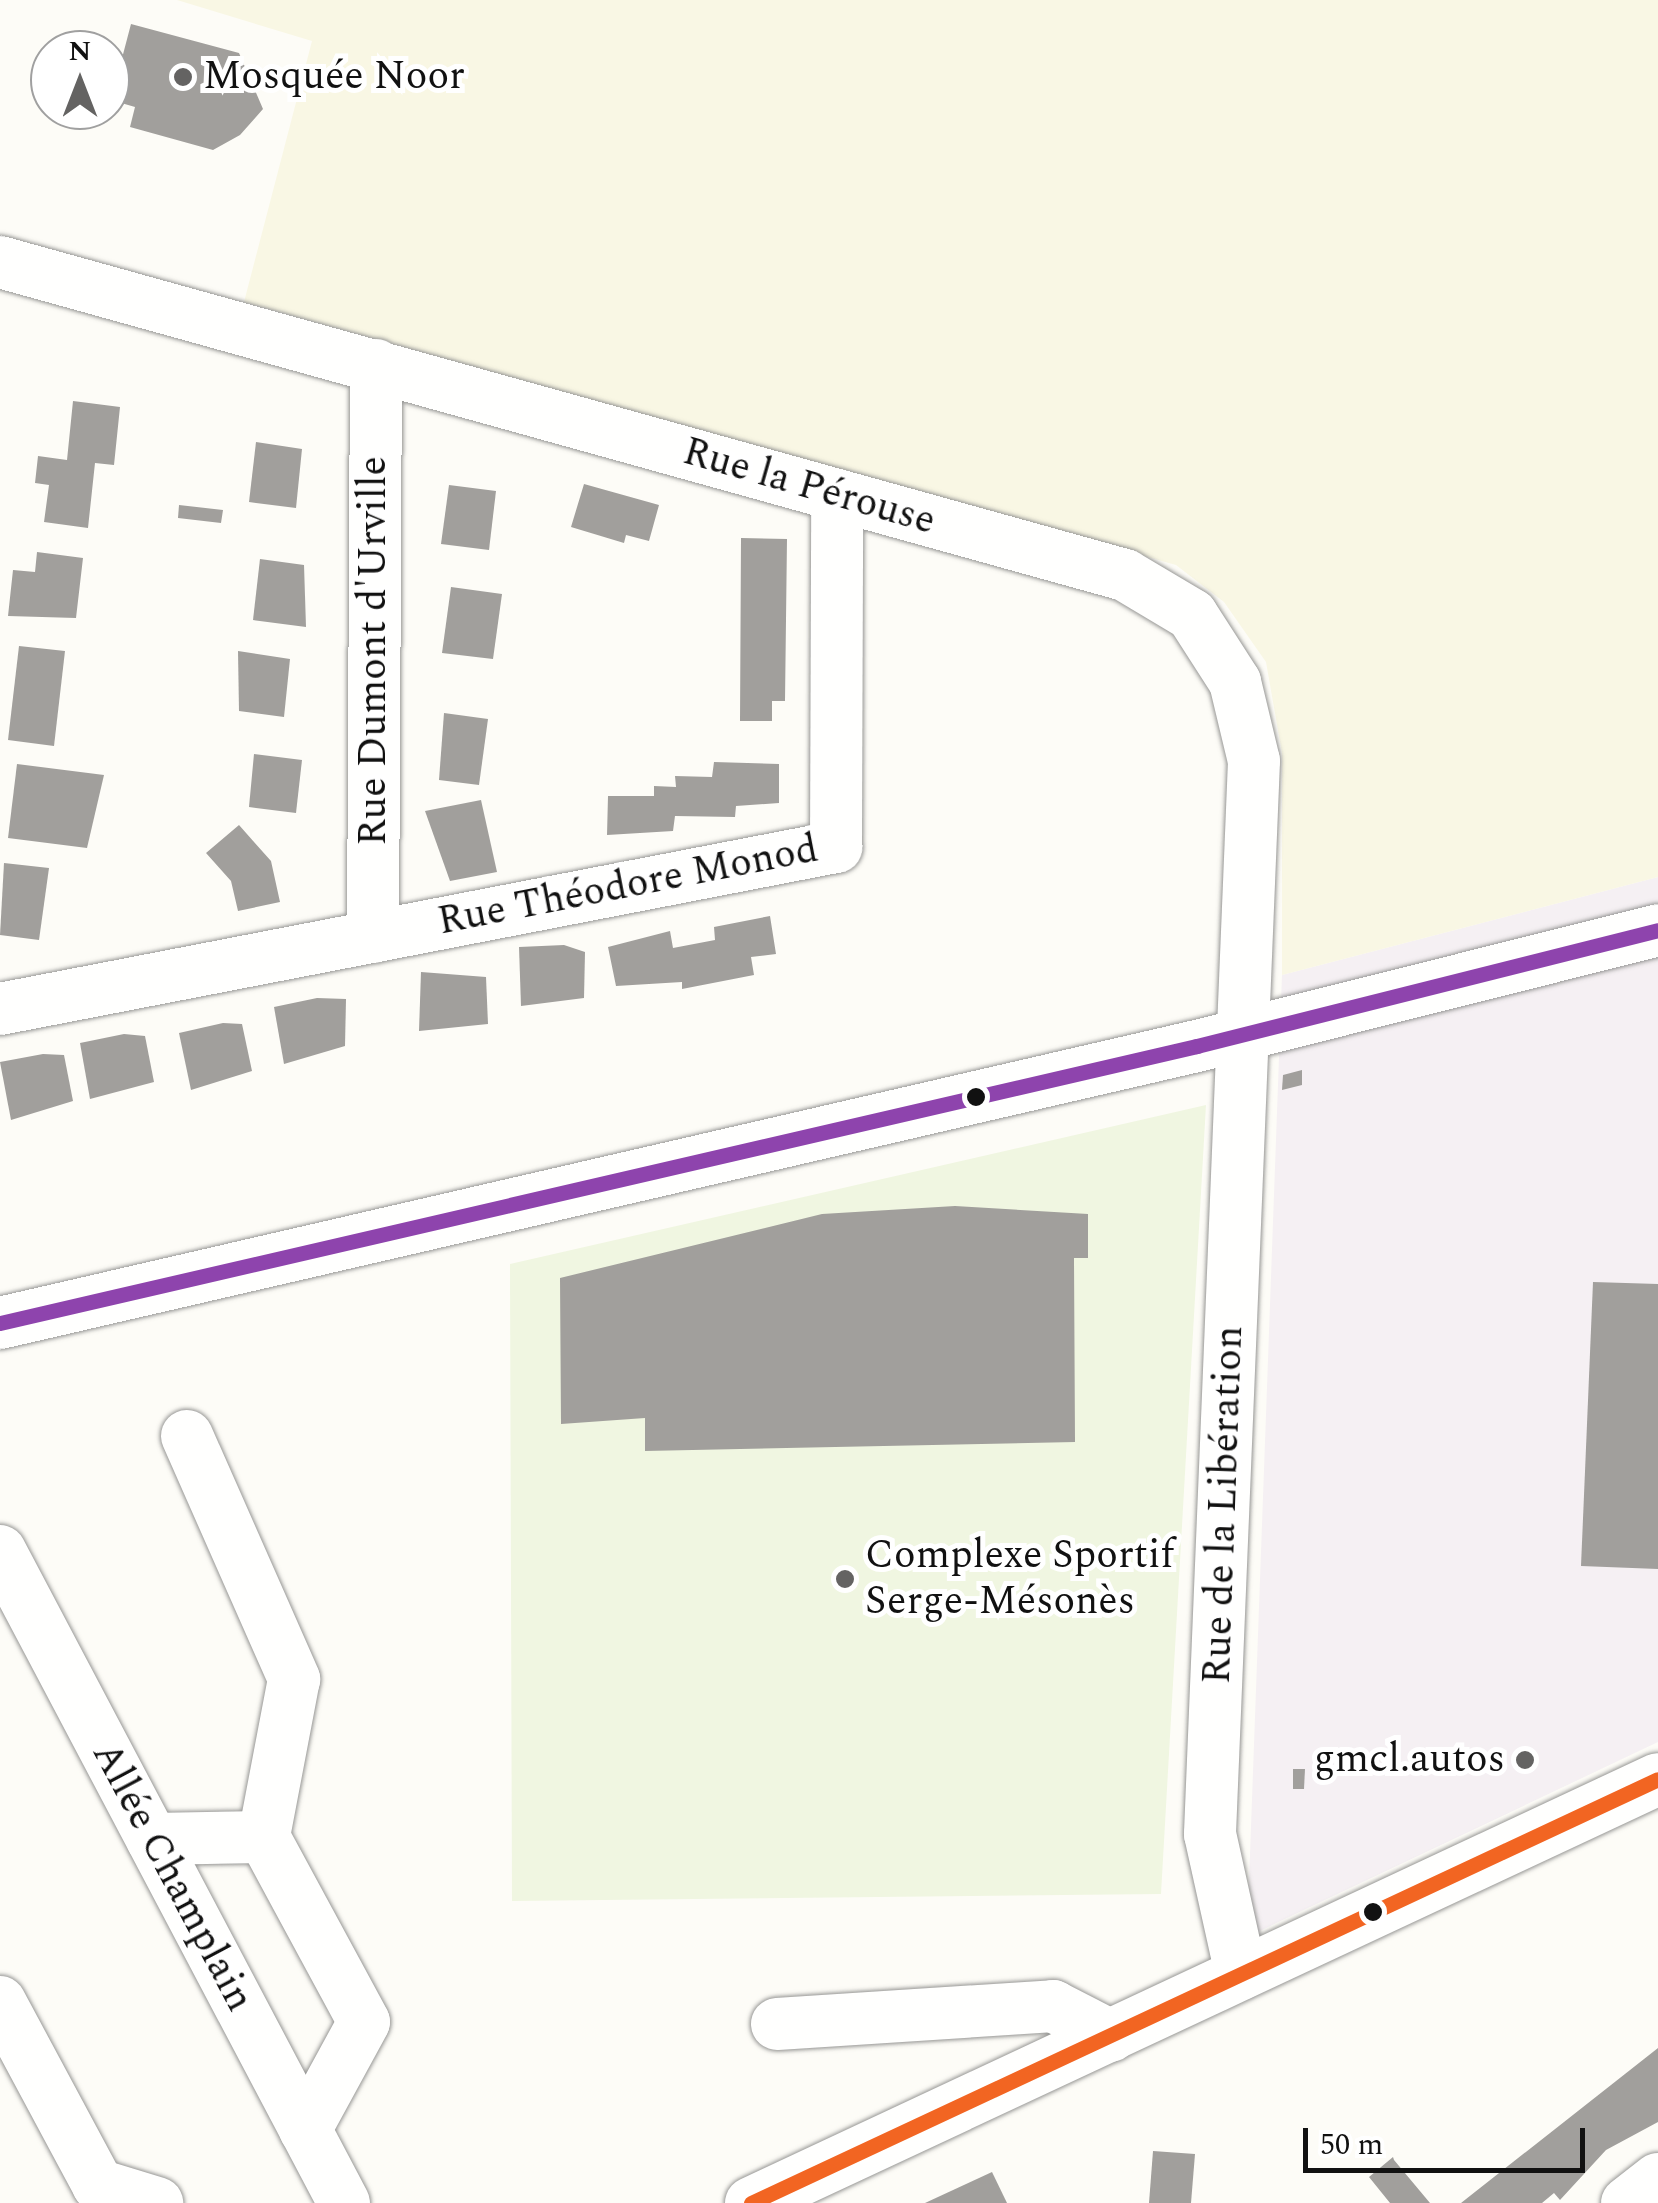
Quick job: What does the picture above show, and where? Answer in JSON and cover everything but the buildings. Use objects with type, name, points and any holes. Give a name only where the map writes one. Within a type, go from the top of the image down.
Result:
[{"type":"street","name":"Rue la Pérouse","points":[[1,271],[376,365],[1125,576],[1192,615],[1235,682],[1254,761],[1244,1034]]},
{"type":"street","name":"Rue Dumont d'Urville","points":[[372,936],[376,365]]},
{"type":"street","name":"Rue Théodore Monod","points":[[372,936],[836,847],[837,495]]},
{"type":"street","points":[[0,1322],[1244,1034],[1658,930]]},
{"type":"street","points":[[0,1009],[372,936]]},
{"type":"street","name":"Rue de la Libération","points":[[1242,1974],[1210,1834],[1244,1034]]},
{"type":"street","points":[[187,1436],[294,1679],[264,1837],[364,2022],[304,2130]]},
{"type":"street","name":"Allée Champlain","points":[[0,1551],[344,2203]]},
{"type":"street","points":[[751,2203],[1658,1779]]},
{"type":"street","points":[[152,1839],[264,1837]]},
{"type":"street","points":[[0,2002],[98,2186],[157,2203]]},
{"type":"street","points":[[777,2024],[1053,2006],[1110,2036]]},
{"type":"street","points":[[1627,2203],[1658,2179]]},
{"type":"shaded area","points":[[177,0],[1658,0],[1658,877],[1282,975],[1282,753],[1266,662],[1224,602],[1176,565],[244,302],[312,41]]},
{"type":"shaded area","points":[[1658,877],[1658,1742],[1247,1937],[1282,975]]},
{"type":"green space","name":"Complexe Sportif Serge-Mésonès","points":[[1206,1105],[1161,1894],[512,1901],[510,1264]]},
{"type":"transit line","points":[[0,1323],[1197,1046],[1658,930]]},
{"type":"transit line","points":[[751,2203],[1658,1779]]},
{"type":"place","name":"Mosquée Noor","points":[[183,77]]},
{"type":"place","name":"Complexe Sportif Serge-Mésonès","points":[[845,1579]]},
{"type":"place","name":"gmcl.autos","points":[[1525,1760]]}]
